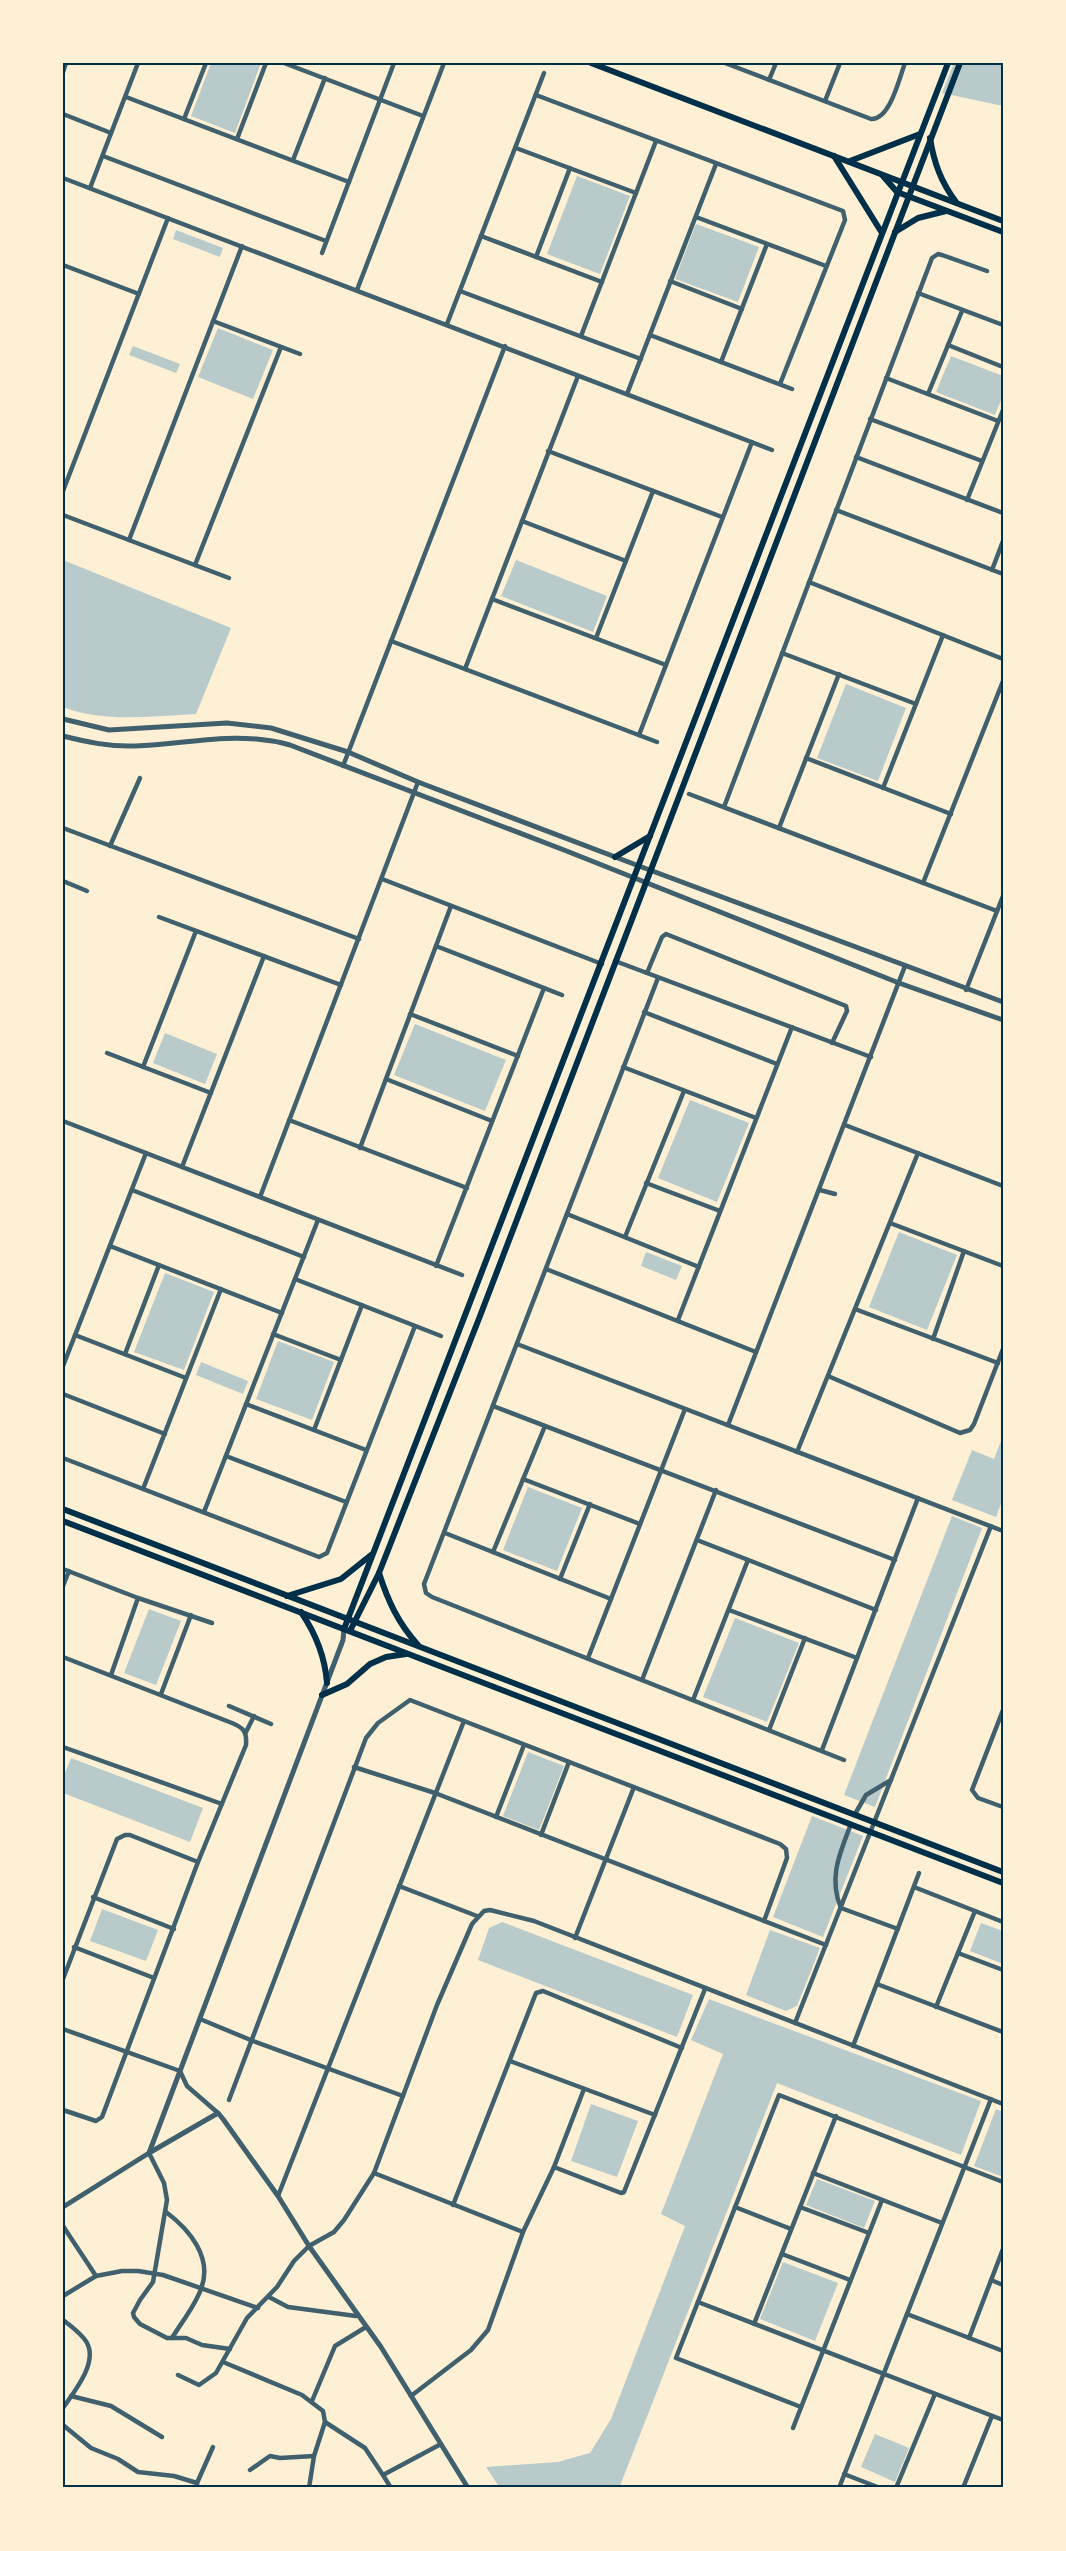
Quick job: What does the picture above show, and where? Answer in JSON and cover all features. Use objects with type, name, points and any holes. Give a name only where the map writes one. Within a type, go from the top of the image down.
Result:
[{"type":"main road","points":[[591,63],[1003,220]]},
{"type":"main road","points":[[347,1630],[348,1619],[948,63]]},
{"type":"main road","points":[[347,1630],[355,1622],[379,1573],[480,1316],[960,63]]},
{"type":"main road","points":[[849,162],[921,134]]},
{"type":"main road","points":[[930,138],[935,165],[942,182],[957,203]]},
{"type":"main road","points":[[834,156],[882,233]]},
{"type":"main road","points":[[883,176],[897,192],[1003,232]]},
{"type":"main road","points":[[894,232],[918,218],[947,211]]},
{"type":"main road","points":[[615,857],[651,835]]},
{"type":"main road","points":[[63,1509],[804,1793],[874,1823],[1003,1872]]},
{"type":"main road","points":[[63,1521],[1003,1883]]},
{"type":"main road","points":[[287,1596],[341,1579],[376,1551]]},
{"type":"main road","points":[[379,1573],[391,1608],[405,1631],[420,1647]]},
{"type":"main road","points":[[301,1612],[317,1641],[325,1665],[327,1683]]},
{"type":"main road","points":[[322,1695],[347,1684],[378,1660],[410,1654]]},
{"type":"street","points":[[63,72],[66,63]]},
{"type":"street","points":[[90,188],[138,63]]},
{"type":"street","points":[[184,119],[206,63]]},
{"type":"street","points":[[237,139],[266,63]]},
{"type":"street","points":[[284,63],[423,116]]},
{"type":"street","points":[[322,253],[394,63]]},
{"type":"street","points":[[357,290],[444,63]]},
{"type":"street","points":[[725,63],[878,119],[889,107],[905,63]]},
{"type":"street","points":[[770,80],[776,63]]},
{"type":"street","points":[[825,101],[840,63]]},
{"type":"street","points":[[447,324],[544,74]]},
{"type":"street","points":[[293,160],[325,78]]},
{"type":"street","points":[[536,95],[843,211],[845,220],[780,384]]},
{"type":"street","points":[[126,97],[349,182]]},
{"type":"street","points":[[63,114],[111,133]]},
{"type":"street","points":[[581,336],[656,141]]},
{"type":"street","points":[[516,148],[636,193]]},
{"type":"street","points":[[102,156],[326,241]]},
{"type":"street","points":[[627,394],[716,164]]},
{"type":"street","points":[[536,257],[570,168]]},
{"type":"street","points":[[63,178],[772,450]]},
{"type":"street","points":[[696,217],[826,266]]},
{"type":"street","points":[[63,491],[168,218]]},
{"type":"street","points":[[482,236],[602,282]]},
{"type":"street","points":[[721,362],[767,244]]},
{"type":"street","points":[[129,540],[242,246]]},
{"type":"street","points":[[724,807],[932,258],[938,254],[987,271]]},
{"type":"street","points":[[63,265],[139,294]]},
{"type":"street","points":[[670,282],[742,309]]},
{"type":"street","points":[[460,291],[641,359]]},
{"type":"street","points":[[918,294],[1003,325]]},
{"type":"street","points":[[928,394],[962,311]]},
{"type":"street","points":[[213,321],[300,354]]},
{"type":"street","points":[[650,335],[792,389]]},
{"type":"street","points":[[948,345],[1003,367]]},
{"type":"street","points":[[343,766],[505,346]]},
{"type":"street","points":[[195,566],[281,347]]},
{"type":"street","points":[[465,669],[578,376]]},
{"type":"street","points":[[886,378],[998,421]]},
{"type":"street","points":[[967,500],[1003,410]]},
{"type":"street","points":[[870,419],[982,461]]},
{"type":"street","points":[[639,735],[752,442]]},
{"type":"street","points":[[549,451],[722,517]]},
{"type":"street","points":[[856,456],[1003,513]]},
{"type":"street","points":[[596,638],[653,491]]},
{"type":"street","points":[[836,510],[1003,574]]},
{"type":"street","points":[[63,515],[230,578]]},
{"type":"street","points":[[522,521],[626,561]]},
{"type":"street","points":[[992,570],[1003,541]]},
{"type":"street","points":[[809,582],[1003,659]]},
{"type":"street","points":[[492,598],[666,665]]},
{"type":"street","points":[[883,788],[943,635]]},
{"type":"street","points":[[391,641],[657,742]]},
{"type":"street","points":[[782,653],[916,705]]},
{"type":"street","points":[[779,828],[839,674]]},
{"type":"street","points":[[923,883],[1003,681]]},
{"type":"street","points":[[63,719],[109,730],[156,729],[211,723],[258,725],[348,752],[418,782],[1003,1002]]},
{"type":"street","points":[[63,736],[102,745],[126,746],[162,745],[216,737],[265,738],[290,745],[899,983],[1003,1020]]},
{"type":"street","points":[[806,759],[951,814]]},
{"type":"street","points":[[110,846],[140,778]]},
{"type":"street","points":[[260,1197],[418,782]]},
{"type":"street","points":[[689,794],[997,911]]},
{"type":"street","points":[[63,828],[359,939]]},
{"type":"street","points":[[382,879],[602,964]]},
{"type":"street","points":[[63,881],[87,891]]},
{"type":"street","points":[[966,990],[1003,896]]},
{"type":"street","points":[[360,1148],[451,906]]},
{"type":"street","points":[[159,917],[341,985]]},
{"type":"street","points":[[143,1066],[196,931]]},
{"type":"street","points":[[647,974],[662,937],[666,934],[846,1006],[847,1011],[832,1043]]},
{"type":"street","points":[[436,946],[562,995]]},
{"type":"street","points":[[182,1167],[264,956]]},
{"type":"street","points":[[615,961],[871,1057]]},
{"type":"street","points":[[728,1425],[905,966]]},
{"type":"street","points":[[658,978],[424,1584],[426,1593],[443,1602],[844,1760]]},
{"type":"street","points":[[436,1266],[544,988]]},
{"type":"street","points":[[645,1012],[777,1064]]},
{"type":"street","points":[[410,1014],[518,1056]]},
{"type":"street","points":[[678,1320],[792,1027]]},
{"type":"street","points":[[107,1053],[211,1093]]},
{"type":"street","points":[[623,1067],[756,1118]]},
{"type":"street","points":[[386,1079],[492,1121]]},
{"type":"street","points":[[625,1237],[684,1091]]},
{"type":"street","points":[[290,1120],[466,1188]]},
{"type":"street","points":[[63,1121],[462,1275]]},
{"type":"street","points":[[845,1125],[1003,1186]]},
{"type":"street","points":[[63,1366],[146,1153]]},
{"type":"street","points":[[797,1452],[918,1153]]},
{"type":"street","points":[[646,1183],[720,1211]]},
{"type":"street","points":[[132,1190],[304,1257]]},
{"type":"street","points":[[820,1190],[835,1194]]},
{"type":"street","points":[[567,1214],[699,1267]]},
{"type":"street","points":[[204,1512],[318,1220]]},
{"type":"street","points":[[890,1223],[1003,1266]]},
{"type":"street","points":[[110,1246],[282,1312]]},
{"type":"street","points":[[933,1339],[964,1251]]},
{"type":"street","points":[[125,1354],[159,1265]]},
{"type":"street","points":[[546,1269],[756,1352]]},
{"type":"street","points":[[295,1279],[441,1336]]},
{"type":"street","points":[[143,1489],[221,1289]]},
{"type":"street","points":[[314,1430],[362,1305]]},
{"type":"street","points":[[855,1309],[998,1363]]},
{"type":"street","points":[[63,1458],[319,1557],[327,1553],[415,1326]]},
{"type":"street","points":[[273,1334],[341,1360]]},
{"type":"street","points":[[75,1335],[186,1378]]},
{"type":"street","points":[[517,1344],[1003,1531]]},
{"type":"street","points":[[828,1376],[960,1433],[970,1430],[1003,1349]]},
{"type":"street","points":[[63,1394],[165,1434]]},
{"type":"street","points":[[246,1404],[366,1450]]},
{"type":"street","points":[[493,1406],[895,1560]]},
{"type":"street","points":[[588,1658],[686,1409]]},
{"type":"street","points":[[493,1552],[545,1426]]},
{"type":"street","points":[[226,1456],[346,1502]]},
{"type":"street","points":[[523,1479],[640,1524]]},
{"type":"street","points":[[642,1680],[716,1490]]},
{"type":"street","points":[[822,1750],[918,1498]]},
{"type":"street","points":[[560,1579],[590,1504]]},
{"type":"street","points":[[795,2023],[991,1526]]},
{"type":"street","points":[[445,1533],[611,1599]]},
{"type":"street","points":[[697,1540],[876,1610]]},
{"type":"street","points":[[693,1700],[748,1560]]},
{"type":"street","points":[[63,1569],[212,1623]]},
{"type":"street","points":[[63,1586],[69,1571]]},
{"type":"street","points":[[111,1675],[138,1598]]},
{"type":"street","points":[[729,1610],[857,1658]]},
{"type":"street","points":[[161,1694],[191,1615]]},
{"type":"street","points":[[230,2349],[202,2345],[186,2338],[167,2338],[140,2324],[134,2317],[135,2308],[151,2286],[166,2212],[167,2192],[149,2153],[347,1630]]},
{"type":"street","points":[[770,1730],[805,1638]]},
{"type":"street","points":[[63,1658],[161,1694],[242,1727],[246,1732]]},
{"type":"street","points":[[229,2100],[366,1738],[386,1716],[410,1700],[780,1844],[786,1849],[787,1858],[764,1920]]},
{"type":"street","points":[[229,1706],[271,1724]]},
{"type":"street","points":[[1003,1710],[972,1790],[978,1798],[1003,1808]]},
{"type":"street","points":[[63,2110],[96,2121],[100,2119],[198,1862],[246,1745],[246,1732],[254,1716]]},
{"type":"street","points":[[278,2196],[464,1721]]},
{"type":"street","points":[[496,1817],[524,1745]]},
{"type":"street","points":[[63,1747],[222,1804]]},
{"type":"street","points":[[541,1835],[569,1762]]},
{"type":"street","points":[[354,1767],[435,1793],[826,1945]]},
{"type":"street","points":[[855,1814],[866,1795],[891,1780]]},
{"type":"street","points":[[575,1938],[634,1787]]},
{"type":"street","points":[[851,1824],[835,1866],[834,1893],[841,1908],[898,1929]]},
{"type":"street","points":[[63,1979],[117,1839],[125,1834],[142,1838],[198,1862]]},
{"type":"street","points":[[853,2046],[919,1873]]},
{"type":"street","points":[[399,1886],[477,1916]]},
{"type":"street","points":[[914,1887],[1003,1922]]},
{"type":"street","points":[[93,1897],[174,1929]]},
{"type":"street","points":[[178,2375],[199,2385],[216,2373],[247,2318],[269,2297],[290,2266],[309,2246],[334,2232],[344,2220],[374,2174],[437,2005],[472,1924],[484,1911],[490,1910],[534,1921],[1003,2104]]},
{"type":"street","points":[[936,2007],[975,1911]]},
{"type":"street","points":[[74,1947],[154,1978]]},
{"type":"street","points":[[958,1953],[1003,1970]]},
{"type":"street","points":[[877,1984],[1003,2032]]},
{"type":"street","points":[[554,2167],[623,2193],[705,1989]]},
{"type":"street","points":[[453,2205],[536,1993],[543,1990],[682,2048]]},
{"type":"street","points":[[200,2019],[403,2096]]},
{"type":"street","points":[[63,2029],[180,2071],[187,2086],[218,2113],[278,2196],[356,2316],[366,2327],[468,2488]]},
{"type":"street","points":[[510,2061],[655,2115]]},
{"type":"street","points":[[411,2396],[471,2350],[484,2337],[523,2232],[554,2167],[584,2089]]},
{"type":"street","points":[[801,2407],[676,2359],[779,2095],[965,2165],[1003,2182]]},
{"type":"street","points":[[839,2488],[991,2099]]},
{"type":"street","points":[[63,2207],[218,2113]]},
{"type":"street","points":[[754,2324],[836,2116]]},
{"type":"street","points":[[813,2173],[942,2223]]},
{"type":"street","points":[[374,2174],[523,2232]]},
{"type":"street","points":[[793,2427],[882,2200]]},
{"type":"street","points":[[735,2207],[791,2229]]},
{"type":"street","points":[[800,2207],[869,2233]]},
{"type":"street","points":[[166,2212],[182,2227],[202,2255],[201,2289],[172,2338]]},
{"type":"street","points":[[63,2226],[96,2276]]},
{"type":"street","points":[[969,2338],[1003,2249]]},
{"type":"street","points":[[782,2254],[850,2280]]},
{"type":"street","points":[[63,2296],[96,2276],[122,2271],[154,2273],[258,2308]]},
{"type":"street","points":[[991,2280],[1003,2285]]},
{"type":"street","points":[[269,2297],[288,2307],[356,2316]]},
{"type":"street","points":[[698,2302],[1003,2420]]},
{"type":"street","points":[[907,2314],[1003,2351]]},
{"type":"street","points":[[63,2320],[86,2341],[90,2356],[86,2369],[63,2408]]},
{"type":"street","points":[[312,2402],[335,2346],[366,2327]]},
{"type":"street","points":[[223,2362],[289,2389],[323,2411],[325,2422],[314,2456],[309,2488]]},
{"type":"street","points":[[896,2488],[935,2394]]},
{"type":"street","points":[[71,2396],[111,2406],[162,2437]]},
{"type":"street","points":[[963,2488],[992,2415]]},
{"type":"street","points":[[325,2422],[365,2448],[391,2488]]},
{"type":"street","points":[[63,2425],[91,2448],[118,2459],[138,2472],[174,2476],[197,2486],[213,2447]]},
{"type":"street","points":[[383,2475],[441,2444]]},
{"type":"street","points":[[250,2470],[270,2456],[280,2458],[314,2456]]},
{"type":"street","points":[[844,2474],[880,2488]]},
{"type":"street","points":[[862,2488],[864,2482]]},
{"type":"shaded area","points":[[211,63],[261,63],[235,133],[191,116]]},
{"type":"shaded area","points":[[954,63],[1003,63],[1003,106],[942,93]]},
{"type":"shaded area","points":[[577,176],[630,196],[600,274],[547,254]]},
{"type":"shaded area","points":[[696,224],[759,247],[738,302],[675,279]]},
{"type":"shaded area","points":[[176,230],[223,248],[220,257],[173,239]]},
{"type":"shaded area","points":[[218,328],[273,350],[253,399],[198,377]]},
{"type":"shaded area","points":[[133,346],[180,364],[176,373],[129,355]]},
{"type":"shaded area","points":[[951,356],[1003,376],[1003,395],[995,415],[936,392]]},
{"type":"shaded area","points":[[63,560],[231,628],[196,714],[111,717],[63,707]]},
{"type":"shaded area","points":[[516,560],[607,596],[593,632],[501,596]]},
{"type":"shaded area","points":[[846,684],[906,708],[878,781],[817,758]]},
{"type":"shaded area","points":[[415,1024],[506,1060],[485,1111],[394,1075]]},
{"type":"shaded area","points":[[165,1033],[217,1054],[205,1084],[153,1063]]},
{"type":"shaded area","points":[[690,1100],[749,1123],[717,1202],[658,1178]]},
{"type":"shaded area","points":[[899,1232],[957,1255],[927,1330],[869,1307]]},
{"type":"shaded area","points":[[646,1252],[682,1266],[676,1280],[641,1266]]},
{"type":"shaded area","points":[[165,1273],[214,1292],[184,1370],[134,1352]]},
{"type":"shaded area","points":[[278,1341],[334,1362],[312,1420],[256,1399]]},
{"type":"shaded area","points":[[201,1362],[248,1381],[243,1394],[196,1375]]},
{"type":"shaded area","points":[[1003,1436],[1003,1498],[996,1517],[952,1500],[972,1450],[994,1459]]},
{"type":"shaded area","points":[[528,1487],[582,1508],[557,1571],[503,1550]]},
{"type":"shaded area","points":[[952,1516],[982,1528],[875,1807],[844,1795]]},
{"type":"shaded area","points":[[149,1609],[181,1621],[156,1685],[124,1673]]},
{"type":"shaded area","points":[[735,1618],[799,1643],[767,1722],[703,1697]]},
{"type":"shaded area","points":[[528,1752],[564,1766],[539,1830],[503,1816]]},
{"type":"shaded area","points":[[71,1758],[203,1808],[190,1842],[63,1793],[63,1778]]},
{"type":"shaded area","points":[[812,1816],[863,1836],[823,1937],[773,1917]]},
{"type":"shaded area","points":[[102,1909],[158,1930],[146,1961],[90,1941]]},
{"type":"shaded area","points":[[502,1922],[693,1995],[677,2037],[478,1960],[489,1928]]},
{"type":"shaded area","points":[[981,1923],[1003,1931],[1003,1964],[970,1951]]},
{"type":"shaded area","points":[[770,1930],[820,1948],[797,2006],[786,2011],[746,1995]]},
{"type":"shaded area","points":[[709,1999],[981,2101],[961,2155],[777,2083],[620,2486],[623,2488],[500,2488],[486,2467],[558,2462],[590,2453],[611,2419],[685,2226],[661,2214],[723,2054],[691,2040]]},
{"type":"shaded area","points":[[591,2104],[638,2121],[617,2177],[571,2161]]},
{"type":"shaded area","points":[[996,2109],[1003,2112],[1003,2177],[974,2166]]},
{"type":"shaded area","points":[[817,2179],[875,2201],[864,2228],[806,2205]]},
{"type":"shaded area","points":[[783,2262],[838,2283],[815,2341],[760,2319]]},
{"type":"shaded area","points":[[875,2434],[909,2448],[895,2482],[861,2467]]}]
